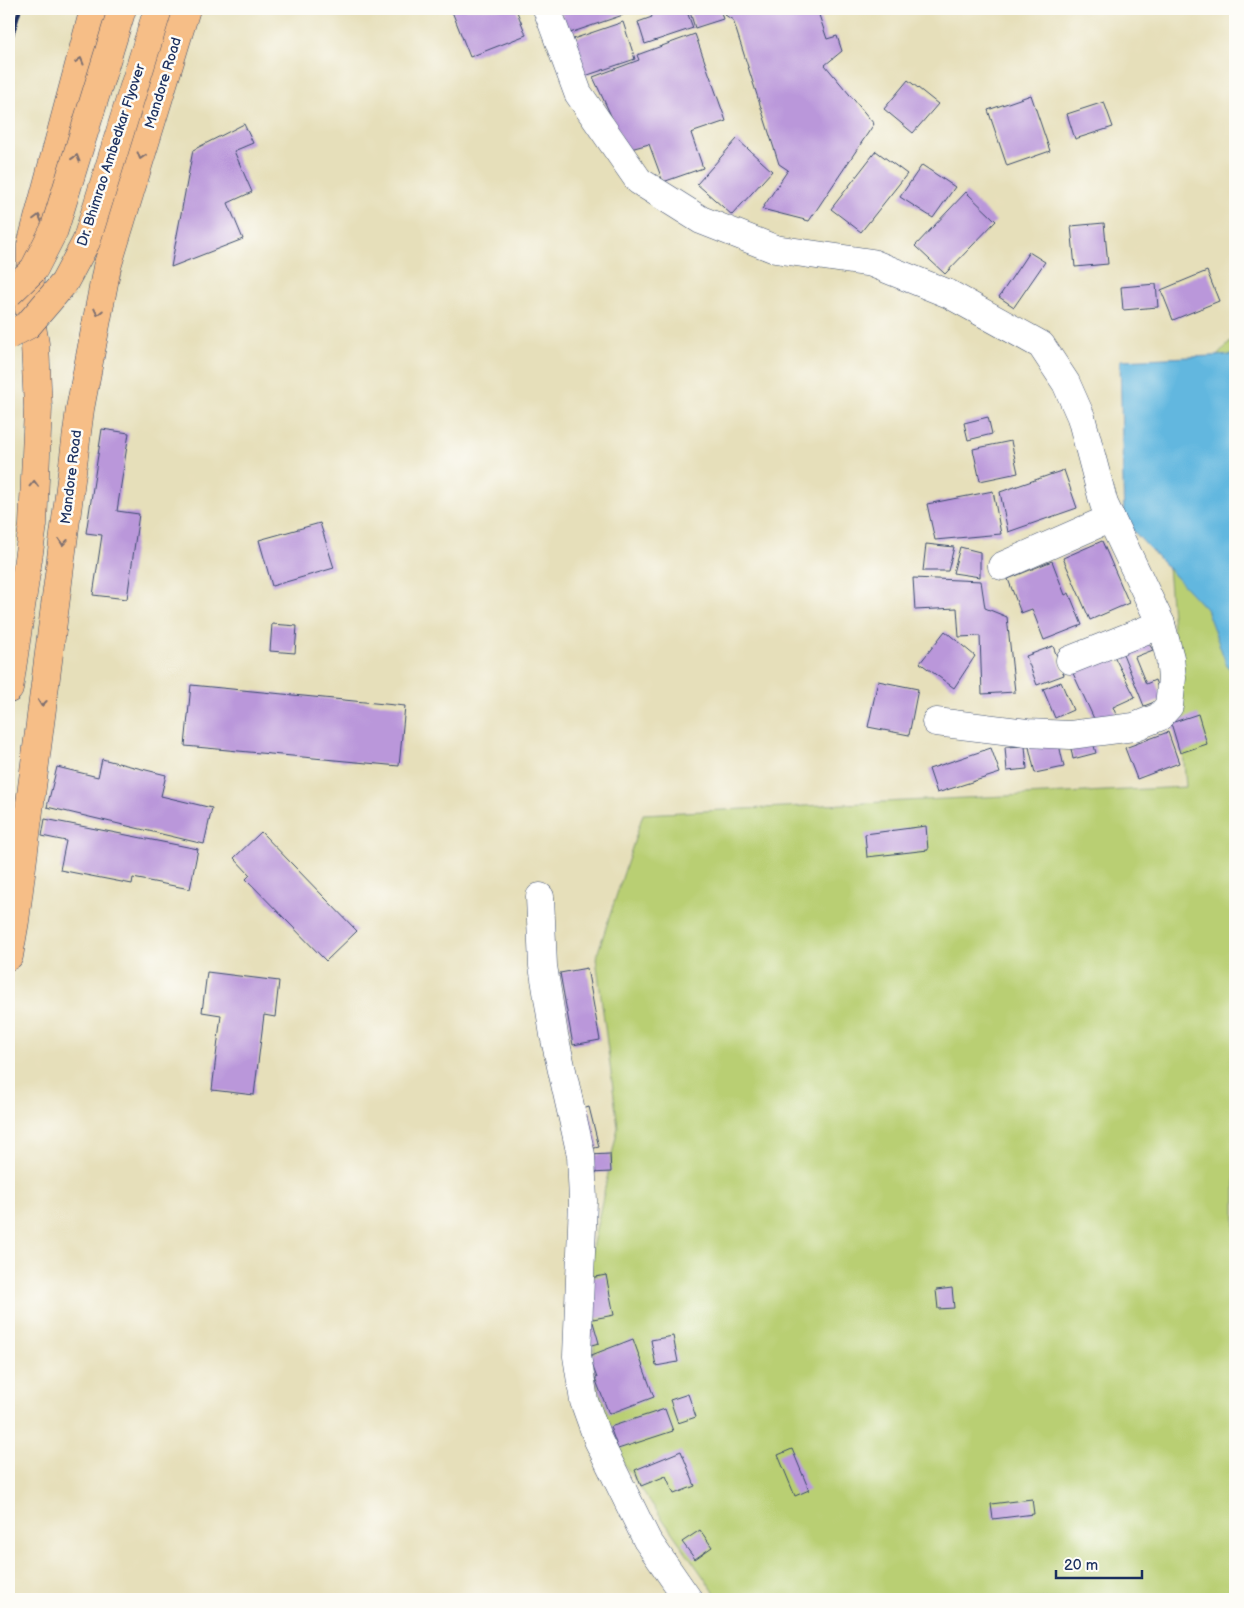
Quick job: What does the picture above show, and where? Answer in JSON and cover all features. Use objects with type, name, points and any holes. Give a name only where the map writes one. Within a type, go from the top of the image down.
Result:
[{"type":"main road","points":[[9,689],[33,525],[38,408],[35,344],[29,309],[31,245],[94,9]]},
{"type":"main road","points":[[9,293],[34,269],[54,230],[122,9]]},
{"type":"main road","name":"Dr. Bhimrao Ambedkar Flyover","points":[[9,335],[28,325],[64,283],[86,242],[158,9]]},
{"type":"main road","name":"Mandore Road","points":[[9,956],[80,409],[93,332],[107,267],[186,9]]},
{"type":"street","points":[[547,9],[578,93],[639,181],[700,220],[775,249],[872,263],[949,294],[1042,345],[1066,382],[1081,417],[1104,504],[1161,624],[1170,658],[1172,678],[1168,706],[1159,717],[1134,728],[1070,735],[1027,733],[936,722]]},
{"type":"street","points":[[1002,566],[1111,518]]},
{"type":"street","points":[[1070,660],[1161,624]]},
{"type":"street","points":[[540,897],[543,966],[554,1035],[581,1155],[583,1201],[577,1356],[584,1401],[598,1440],[647,1540],[688,1599]]},
{"type":"green space","points":[[1235,337],[1235,1599],[719,1599],[599,1429],[589,1262],[618,1127],[596,958],[643,814],[1186,787],[1156,420]]},
{"type":"water","points":[[1235,355],[1235,678],[1226,663],[1206,609],[1124,521],[1120,360]]},
{"type":"building","points":[[451,9],[516,9],[526,35],[470,57]]},
{"type":"building","points":[[560,9],[620,9],[623,15],[567,34]]},
{"type":"building","points":[[649,9],[686,9],[693,28],[645,44],[638,22],[652,17]]},
{"type":"building","points":[[689,9],[720,9],[723,19],[695,28]]},
{"type":"building","points":[[732,9],[817,9],[827,39],[837,36],[842,51],[825,65],[874,124],[809,221],[762,209],[788,170],[779,164],[733,20],[725,15]]},
{"type":"building","points":[[623,22],[635,59],[585,76],[573,39]]},
{"type":"building","points":[[695,34],[726,121],[691,133],[703,168],[663,182],[649,144],[627,150],[593,77],[639,60],[637,55]]},
{"type":"building","points":[[908,80],[938,104],[913,133],[884,109]]},
{"type":"building","points":[[1031,95],[1050,151],[1007,166],[988,110]]},
{"type":"building","points":[[1104,102],[1113,127],[1075,139],[1067,114]]},
{"type":"building","points":[[244,124],[253,143],[234,151],[252,192],[228,203],[243,239],[171,267],[193,150]]},
{"type":"building","points":[[737,139],[772,171],[732,215],[697,184]]},
{"type":"building","points":[[876,151],[907,174],[861,232],[831,209]]},
{"type":"building","points":[[922,165],[955,187],[933,218],[900,197]]},
{"type":"building","points":[[966,192],[996,221],[945,274],[915,246]]},
{"type":"building","points":[[1104,223],[1108,264],[1075,267],[1071,226]]},
{"type":"building","points":[[1029,252],[1045,262],[1014,307],[999,297]]},
{"type":"building","points":[[1207,271],[1219,301],[1173,320],[1161,290]]},
{"type":"building","points":[[1156,284],[1158,307],[1123,310],[1121,287]]},
{"type":"building","points":[[988,417],[992,434],[968,440],[964,423]]},
{"type":"building","points":[[102,429],[129,433],[117,511],[139,514],[127,599],[93,595],[102,535],[86,533]]},
{"type":"building","points":[[1011,441],[1018,473],[980,481],[973,449]]},
{"type":"building","points":[[1064,470],[1077,508],[1008,532],[1000,492]]},
{"type":"building","points":[[993,491],[1001,534],[935,540],[927,504]]},
{"type":"building","points":[[320,523],[334,568],[272,586],[259,540]]},
{"type":"building","points":[[1102,541],[1129,603],[1090,620],[1063,558]]},
{"type":"building","points":[[926,544],[954,547],[948,571],[923,571]]},
{"type":"building","points":[[960,547],[980,552],[980,577],[953,573]]},
{"type":"building","points":[[1052,561],[1065,595],[1069,593],[1082,625],[1044,640],[1032,609],[1021,613],[1008,579]]},
{"type":"building","points":[[913,578],[981,581],[985,608],[1007,617],[1015,692],[982,694],[980,636],[959,637],[957,608],[915,610]]},
{"type":"building","points":[[272,624],[297,626],[295,653],[270,651]]},
{"type":"building","points":[[945,631],[975,656],[954,688],[920,663]]},
{"type":"building","points":[[1145,638],[1153,650],[1135,657],[1146,684],[1155,680],[1162,699],[1144,706],[1121,649]]},
{"type":"building","points":[[1053,646],[1064,675],[1037,685],[1026,656]]},
{"type":"building","points":[[1112,652],[1135,697],[1113,707],[1119,722],[1097,725],[1071,669]]},
{"type":"building","points":[[878,681],[918,689],[909,735],[868,727]]},
{"type":"building","points":[[1061,682],[1073,710],[1055,718],[1043,689]]},
{"type":"building","points":[[191,685],[405,706],[399,766],[185,746]]},
{"type":"building","points":[[1198,714],[1207,744],[1180,753],[1171,723]]},
{"type":"building","points":[[1168,732],[1179,763],[1137,779],[1125,748]]},
{"type":"building","points":[[1092,739],[1096,753],[1073,759],[1070,744]]},
{"type":"building","points":[[1058,740],[1064,767],[1035,773],[1029,747]]},
{"type":"building","points":[[1025,746],[1027,769],[1007,771],[1005,747]]},
{"type":"building","points":[[991,748],[1000,773],[937,793],[929,769]]},
{"type":"building","points":[[102,759],[166,775],[161,796],[212,808],[204,844],[47,807],[57,767],[98,777]]},
{"type":"building","points":[[45,819],[198,849],[190,889],[133,878],[132,884],[60,870],[66,841],[42,836]]},
{"type":"building","points":[[926,826],[928,850],[867,857],[865,834]]},
{"type":"building","points":[[261,832],[357,931],[326,961],[246,879],[250,875],[234,858]]},
{"type":"building","points":[[587,968],[600,1040],[573,1045],[560,973]]},
{"type":"building","points":[[207,972],[279,981],[275,1017],[264,1015],[254,1095],[212,1090],[221,1015],[202,1012]]},
{"type":"building","points":[[589,1107],[599,1147],[586,1150],[576,1111]]},
{"type":"building","points":[[610,1154],[611,1172],[590,1173],[589,1155]]},
{"type":"building","points":[[606,1275],[614,1315],[593,1319],[585,1279]]},
{"type":"building","points":[[952,1288],[954,1308],[938,1309],[936,1290]]},
{"type":"building","points":[[593,1322],[599,1343],[584,1347],[578,1326]]},
{"type":"building","points":[[673,1336],[678,1362],[656,1366],[651,1340]]},
{"type":"building","points":[[633,1339],[654,1397],[609,1414],[589,1356]]},
{"type":"building","points":[[688,1394],[696,1417],[678,1423],[670,1400]]},
{"type":"building","points":[[665,1409],[673,1431],[618,1449],[610,1427]]},
{"type":"building","points":[[792,1449],[809,1490],[795,1496],[778,1455]]},
{"type":"building","points":[[681,1451],[695,1486],[674,1494],[666,1476],[641,1486],[635,1470]]},
{"type":"building","points":[[1032,1499],[1034,1514],[993,1519],[991,1504]]},
{"type":"building","points":[[700,1530],[712,1547],[695,1559],[682,1542]]},
{"type":"railway","points":[[9,46],[20,9]]}]
